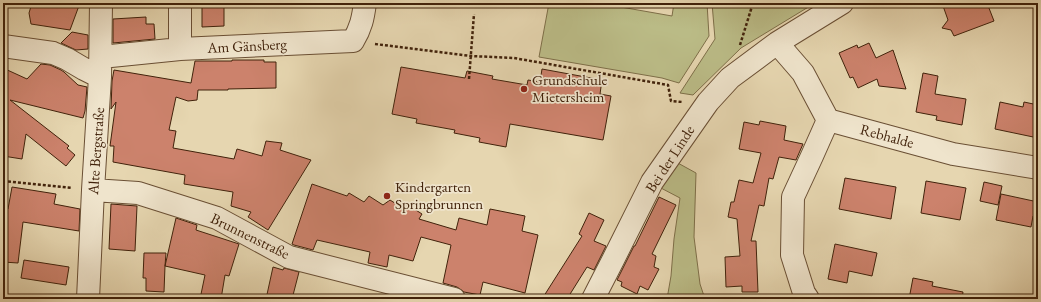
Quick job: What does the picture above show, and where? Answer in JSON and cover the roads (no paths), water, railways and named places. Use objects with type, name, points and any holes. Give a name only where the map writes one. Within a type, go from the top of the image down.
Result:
[{"type":"street","name":"Alte Bergstraße","points":[[88,299],[101,67],[101,3]]},
{"type":"street","points":[[180,3],[180,50]]},
{"type":"street","name":"Am Gänsberg","points":[[101,67],[180,50],[353,41],[359,30],[365,3]]},
{"type":"street","name":"Bei der Linde","points":[[593,299],[652,182],[708,102],[730,78],[777,43],[842,3]]},
{"type":"street","points":[[777,43],[803,73],[828,120],[793,197],[792,255],[804,293],[808,299]]},
{"type":"street","points":[[3,46],[52,53],[67,59],[84,70],[101,67]]},
{"type":"street","name":"Rebhalde","points":[[828,120],[953,154],[1038,168]]},
{"type":"street","name":"Brunnenstraße","points":[[93,190],[138,193],[217,218],[289,256],[454,299]]},
{"type":"place","name":"Grundschule Mietersheim","points":[[524,89]]},
{"type":"place","name":"Kindergarten Springbrunnen","points":[[387,196]]}]
